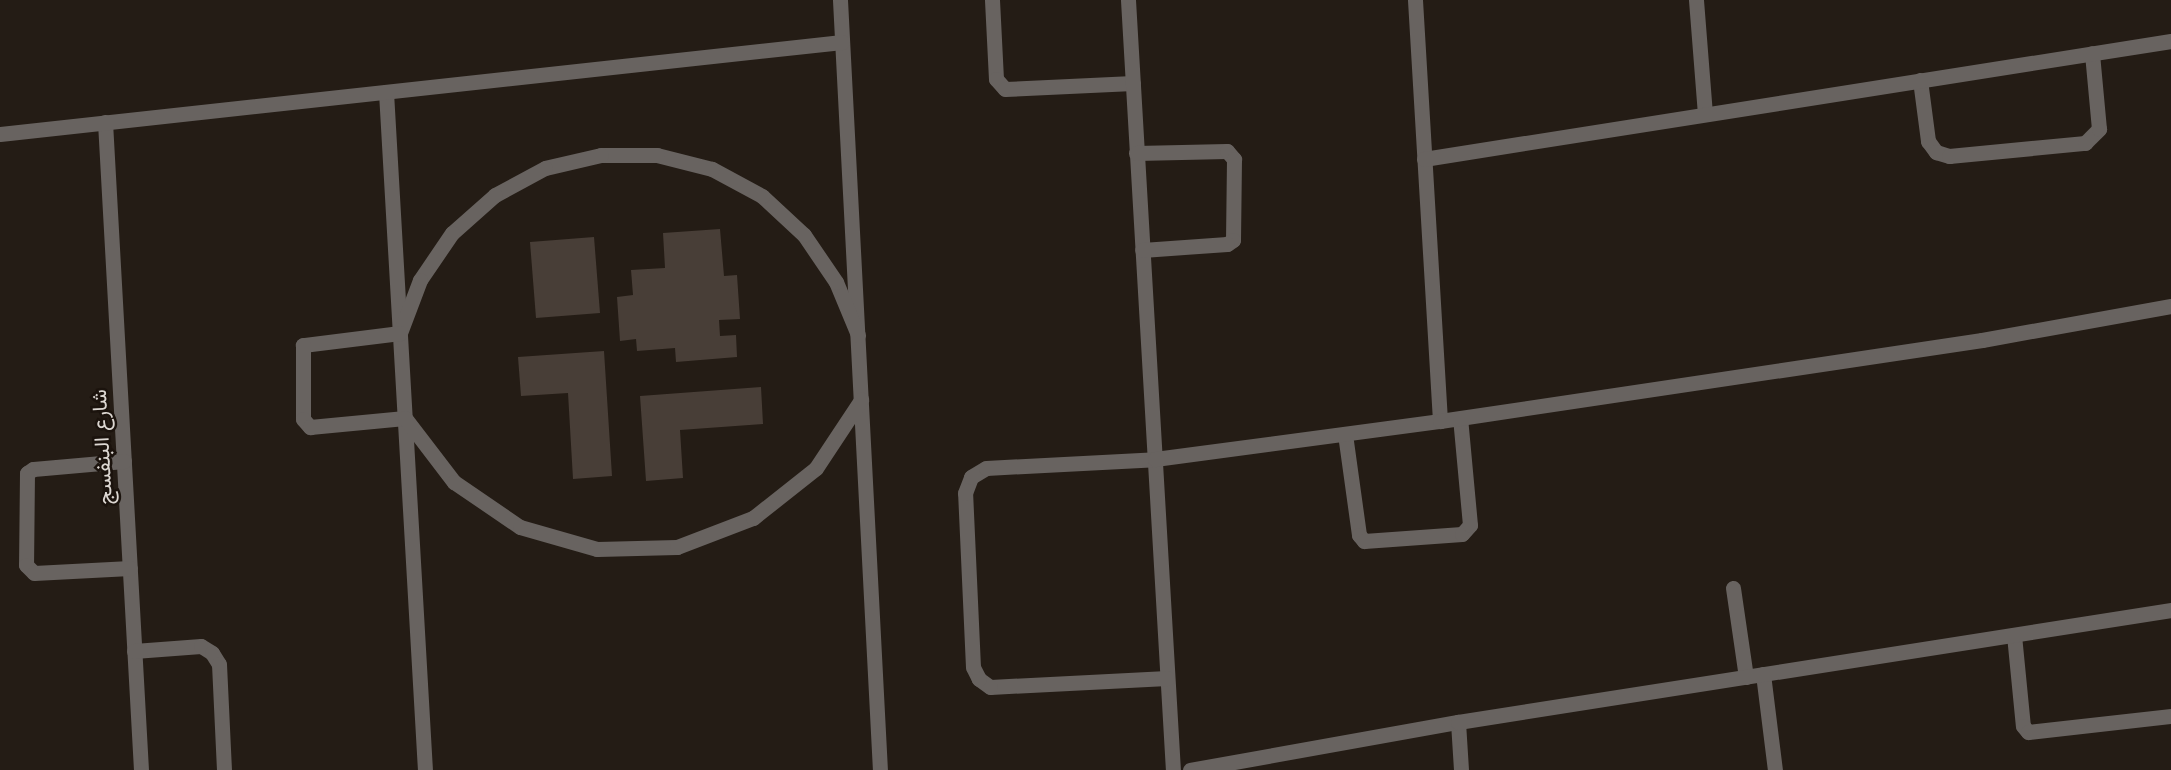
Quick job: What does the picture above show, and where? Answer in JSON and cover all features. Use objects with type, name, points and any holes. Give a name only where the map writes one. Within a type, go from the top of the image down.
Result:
[{"type":"street","points":[[840,0],[880,770]]},
{"type":"street","points":[[992,0],[996,79],[1005,89],[1133,83]]},
{"type":"street","points":[[1128,0],[1173,770]]},
{"type":"street","points":[[1415,0],[1440,421]]},
{"type":"street","points":[[1696,0],[1705,114]]},
{"type":"street","points":[[1424,159],[2171,41]]},
{"type":"street","points":[[0,134],[842,42]]},
{"type":"street","points":[[1920,80],[1928,141],[1936,152],[1949,156],[2085,143],[2099,129],[2092,53]]},
{"type":"street","points":[[387,92],[425,770]]},
{"type":"street","name":"شارع البنفسج","points":[[105,122],[141,770]]},
{"type":"street","points":[[1137,153],[1227,151],[1234,159],[1233,240],[1227,244],[1142,250]]},
{"type":"street","points":[[400,333],[420,280],[453,232],[495,195],[545,168],[590,157],[657,155],[712,169],[762,196],[804,235],[836,282],[858,335]]},
{"type":"street","points":[[1167,678],[990,687],[979,679],[973,667],[965,493],[971,477],[986,468],[1155,459],[1440,421],[1982,340],[2171,306]]},
{"type":"street","points":[[400,333],[303,345],[303,419],[310,427],[405,418]]},
{"type":"street","points":[[405,418],[454,482],[520,527],[597,549],[677,547],[753,518],[816,468],[861,400]]},
{"type":"street","points":[[1345,434],[1359,535],[1364,541],[1462,534],[1470,525],[1460,418]]},
{"type":"street","points":[[124,461],[33,469],[27,473],[26,565],[34,573],[130,568]]},
{"type":"street","points":[[1733,588],[1746,677]]},
{"type":"street","points":[[1190,770],[1458,722],[2171,610]]},
{"type":"street","points":[[2014,635],[2023,726],[2028,732],[2171,716]]},
{"type":"street","points":[[134,651],[201,646],[212,653],[219,664],[224,770]]},
{"type":"street","points":[[1763,674],[1775,770]]},
{"type":"street","points":[[1458,722],[1461,770]]},
{"type":"building","points":[[720,229],[724,276],[737,275],[740,319],[719,320],[720,336],[736,335],[737,357],[676,362],[675,348],[637,351],[636,339],[620,341],[617,297],[633,295],[631,270],[665,268],[663,233]]},
{"type":"building","points":[[594,237],[600,313],[536,318],[530,242]]},
{"type":"building","points":[[604,351],[612,476],[573,479],[568,393],[521,396],[518,357]]},
{"type":"building","points":[[761,387],[763,424],[680,430],[683,478],[646,481],[640,396]]}]
